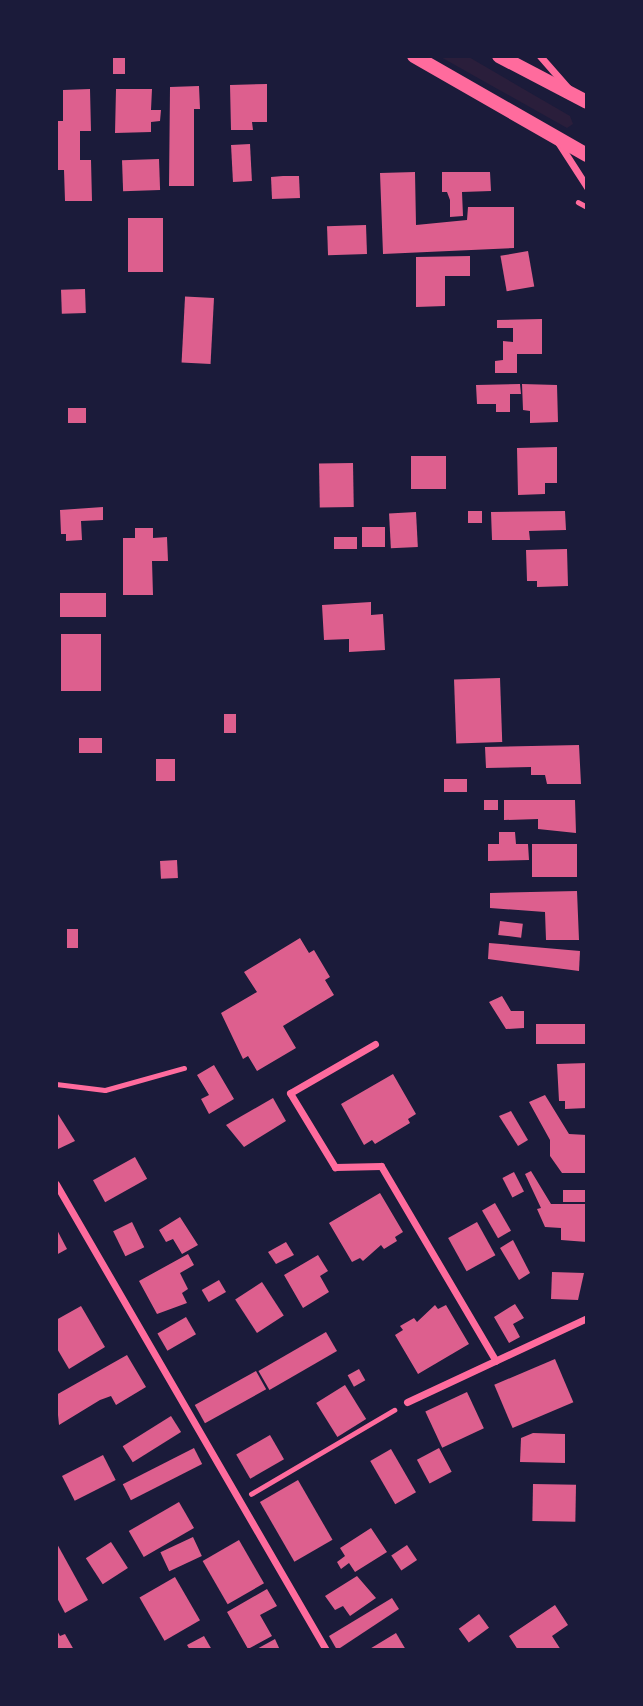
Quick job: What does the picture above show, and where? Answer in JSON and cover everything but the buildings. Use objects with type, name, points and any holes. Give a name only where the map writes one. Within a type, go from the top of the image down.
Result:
[{"type":"main road","points":[[414,56],[587,155]]},
{"type":"main road","points":[[499,56],[581,99]]},
{"type":"street","points":[[540,56],[581,99]]},
{"type":"street","points":[[555,139],[587,187]]},
{"type":"street","points":[[375,1044],[290,1093],[335,1167],[381,1166],[496,1361]]},
{"type":"street","points":[[56,1184],[326,1650]]},
{"type":"street","points":[[407,1402],[587,1318]]},
{"type":"lane","points":[[56,1084],[105,1090],[184,1068]]},
{"type":"path","points":[[256,1492],[407,1402]]},
{"type":"shaded area","points":[[439,56],[467,56],[570,116],[573,124],[567,128]]}]
